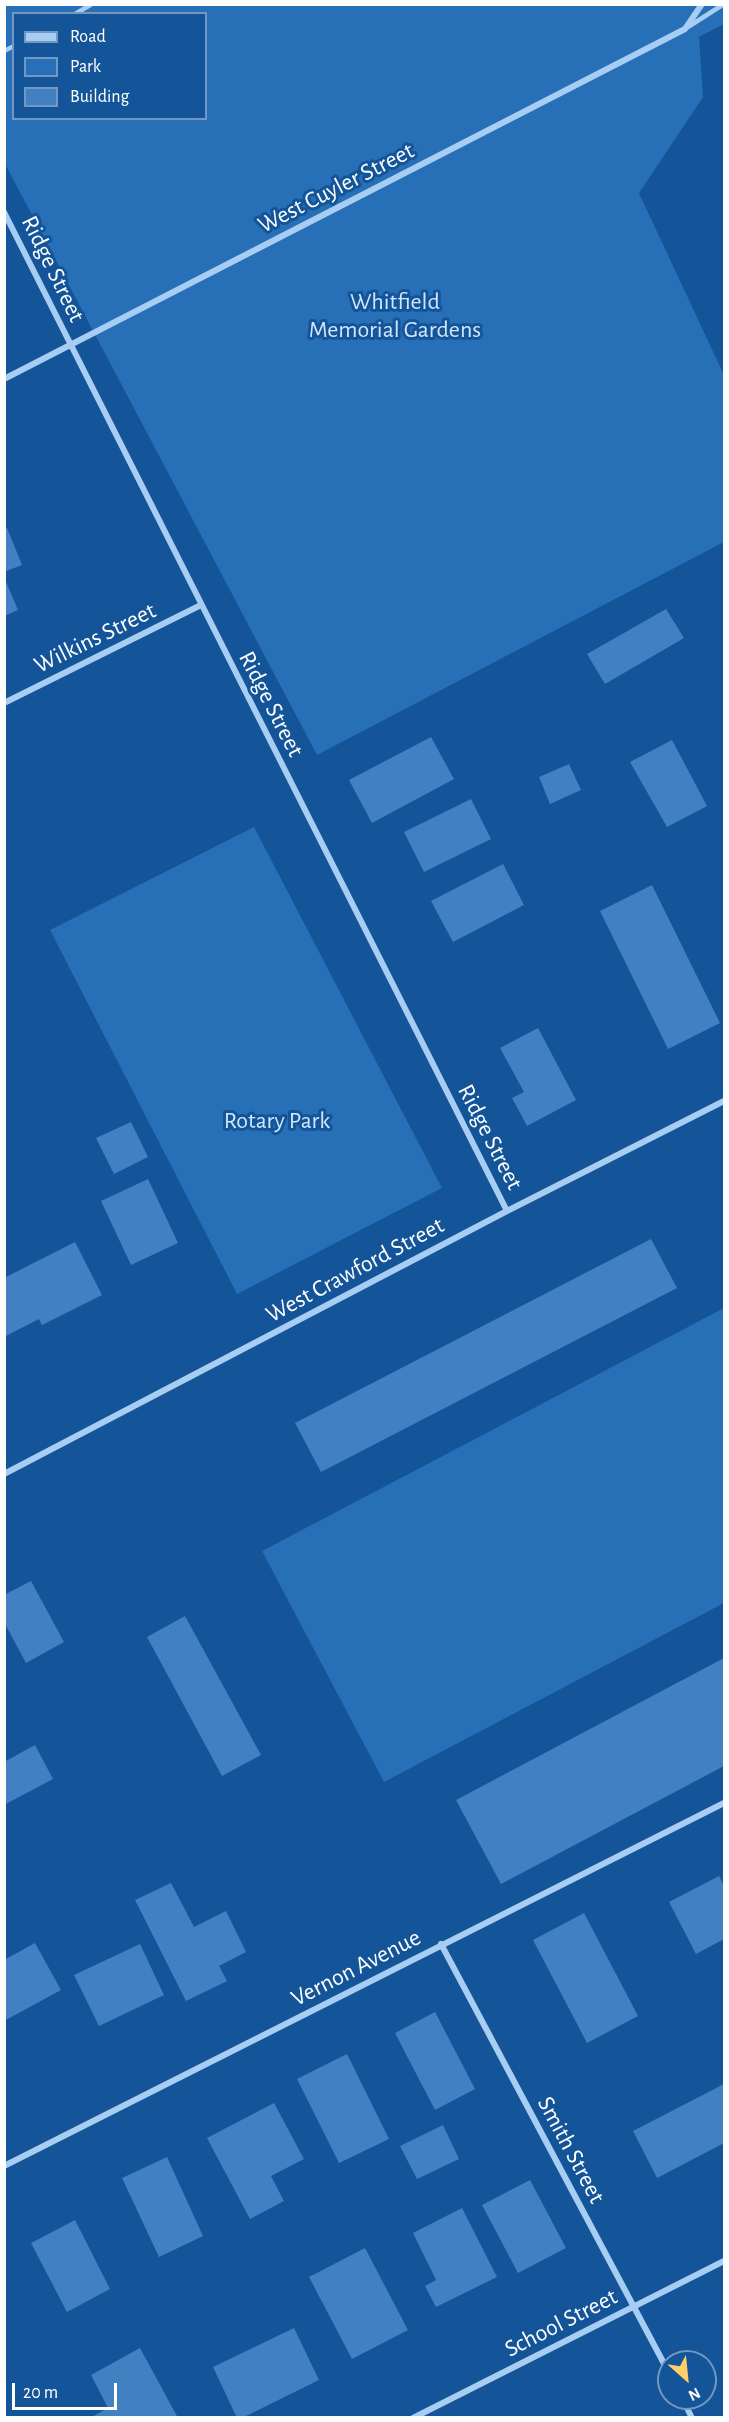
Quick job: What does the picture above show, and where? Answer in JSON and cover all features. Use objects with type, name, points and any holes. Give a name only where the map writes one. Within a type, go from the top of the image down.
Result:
[{"type":"street","points":[[685,29],[702,4]]},
{"type":"street","name":"West Cuyler Street","points":[[4,379],[685,29]]},
{"type":"street","name":"Ridge Street","points":[[4,212],[507,1211]]},
{"type":"street","name":"Wilkins Street","points":[[4,703],[201,605]]},
{"type":"street","name":"West Crawford Street","points":[[4,1474],[507,1211],[724,1101]]},
{"type":"street","name":"Vernon Avenue","points":[[4,2166],[724,1803]]},
{"type":"street","name":"Smith Street","points":[[441,1944],[657,2350]]},
{"type":"street","name":"School Street","points":[[413,2418],[724,2261]]},
{"type":"lane","points":[[78,12],[92,4]]},
{"type":"lane","points":[[685,29],[724,4]]},
{"type":"green space","name":"Whitfield Memorial Gardens","points":[[4,5],[724,5],[724,24],[699,37],[703,97],[639,193],[724,375],[724,542],[317,755],[5,164]]},
{"type":"green space","name":"Rotary Park","points":[[254,827],[442,1188],[237,1294],[50,930]]},
{"type":"green space","points":[[724,1308],[724,1603],[384,1782],[262,1551]]},
{"type":"building","points":[[7,528],[22,565],[4,572],[4,529]]},
{"type":"building","points":[[4,577],[18,610],[4,616]]},
{"type":"building","points":[[666,609],[684,638],[605,684],[587,654]]},
{"type":"building","points":[[431,737],[454,779],[372,823],[349,780]]},
{"type":"building","points":[[672,740],[707,806],[667,827],[630,762]]},
{"type":"building","points":[[569,764],[581,790],[550,804],[539,777]]},
{"type":"building","points":[[471,799],[491,839],[424,872],[404,832]]},
{"type":"building","points":[[503,864],[524,905],[453,942],[431,901]]},
{"type":"building","points":[[652,885],[720,1023],[668,1049],[600,911]]},
{"type":"building","points":[[538,1028],[576,1100],[527,1126],[512,1098],[524,1092],[500,1048]]},
{"type":"building","points":[[131,1122],[148,1157],[114,1174],[96,1138]]},
{"type":"building","points":[[148,1179],[178,1243],[131,1265],[101,1201]]},
{"type":"building","points":[[651,1239],[677,1288],[321,1472],[295,1423]]},
{"type":"building","points":[[75,1242],[102,1295],[42,1325],[39,1319],[4,1337],[4,1278]]},
{"type":"building","points":[[31,1581],[64,1642],[26,1663],[4,1622],[4,1595]]},
{"type":"building","points":[[185,1616],[261,1755],[222,1776],[147,1637]]},
{"type":"building","points":[[724,1658],[724,1766],[501,1884],[456,1800]]},
{"type":"building","points":[[35,1745],[53,1779],[4,1805],[4,1762]]},
{"type":"building","points":[[719,1876],[724,1886],[724,1939],[696,1954],[669,1902]]},
{"type":"building","points":[[171,1883],[194,1927],[226,1911],[246,1952],[219,1966],[227,1981],[186,2001],[135,1900]]},
{"type":"building","points":[[584,1913],[638,2016],[587,2043],[533,1940]]},
{"type":"building","points":[[35,1943],[61,1990],[4,2021],[4,1960]]},
{"type":"building","points":[[140,1944],[164,1995],[99,2026],[74,1975]]},
{"type":"building","points":[[435,2012],[475,2089],[435,2110],[395,2033]]},
{"type":"building","points":[[347,2054],[389,2139],[339,2163],[297,2079]]},
{"type":"building","points":[[724,2084],[724,2143],[657,2178],[633,2131]]},
{"type":"building","points":[[274,2103],[304,2159],[271,2176],[284,2201],[250,2219],[207,2138]]},
{"type":"building","points":[[443,2125],[459,2159],[417,2179],[400,2146]]},
{"type":"building","points":[[167,2157],[203,2236],[159,2257],[122,2178]]},
{"type":"building","points":[[530,2180],[566,2248],[518,2273],[482,2205]]},
{"type":"building","points":[[462,2208],[497,2277],[436,2307],[425,2286],[436,2280],[413,2233]]},
{"type":"building","points":[[75,2220],[110,2289],[67,2312],[31,2243]]},
{"type":"building","points":[[365,2248],[408,2330],[352,2359],[309,2277]]},
{"type":"building","points":[[294,2328],[319,2380],[242,2418],[237,2418],[213,2367]]},
{"type":"building","points":[[140,2348],[178,2418],[90,2418],[108,2408],[91,2375]]}]
